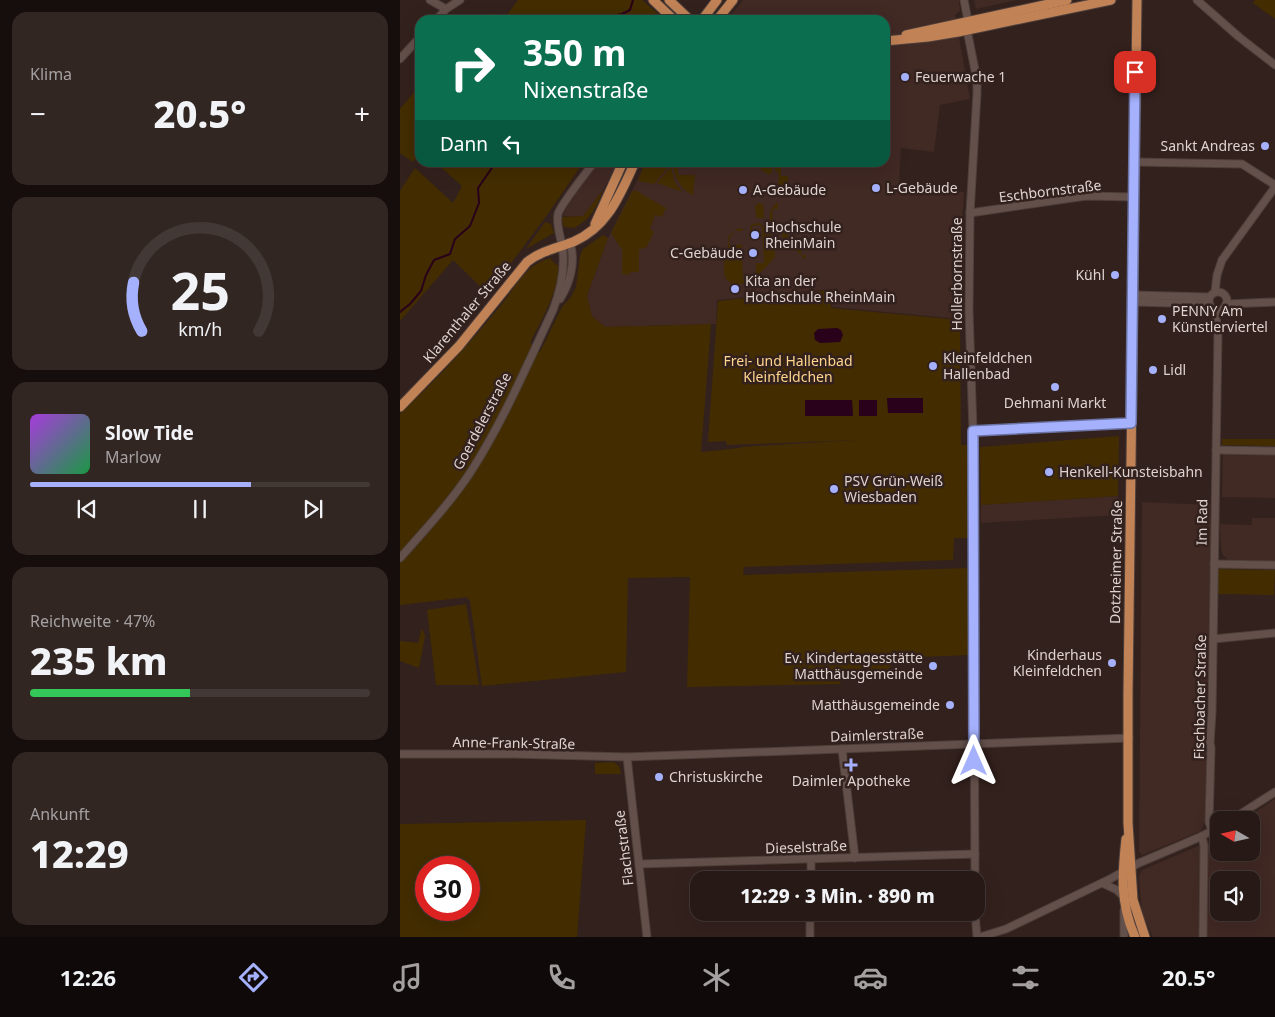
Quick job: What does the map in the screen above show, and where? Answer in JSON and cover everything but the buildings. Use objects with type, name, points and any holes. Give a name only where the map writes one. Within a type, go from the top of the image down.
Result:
[{"type":"main road","points":[[653,0],[669,15]]},
{"type":"main road","points":[[669,0],[685,15]]},
{"type":"main road","points":[[706,15],[717,0]]},
{"type":"main road","points":[[722,15],[733,0]]},
{"type":"main road","points":[[890,40],[914,33],[968,26],[1061,3],[1111,0]]},
{"type":"main road","name":"Dotzheimer Straße","points":[[1127,868],[1137,0]]},
{"type":"main road","points":[[588,234],[600,216],[621,167]]},
{"type":"main road","name":"Klarenthaler Straße","points":[[400,407],[449,357],[520,269],[535,256],[588,234],[601,223],[612,210],[634,167]]},
{"type":"main road","points":[[1127,868],[1123,896],[1124,907],[1134,937]]},
{"type":"main road","points":[[1127,868],[1133,900],[1145,937]]},
{"type":"street","points":[[430,0],[446,9]]},
{"type":"street","points":[[441,15],[460,0]]},
{"type":"street","name":"Hollerbornstraße","points":[[964,0],[977,80],[970,213],[969,311],[973,431],[975,871]]},
{"type":"street","points":[[1197,0],[1239,37],[1275,65]]},
{"type":"street","points":[[400,59],[415,42]]},
{"type":"street","points":[[1134,162],[1242,164],[1275,186],[1224,256],[1219,268],[1213,296]]},
{"type":"street","points":[[566,244],[558,220],[559,211],[590,167]]},
{"type":"street","name":"Eschbornstraße","points":[[970,213],[1086,196],[1134,197]]},
{"type":"street","name":"Goerdelerstraße","points":[[400,558],[469,474],[495,430],[570,277],[573,258],[566,244]]},
{"type":"street","points":[[1133,299],[1213,296]]},
{"type":"street","points":[[1213,296],[1222,306]]},
{"type":"street","points":[[1213,296],[1222,306]]},
{"type":"street","points":[[1222,306],[1246,302],[1275,302]]},
{"type":"street","name":"Im Rad","points":[[1222,306],[1218,332],[1214,564],[1275,565]]},
{"type":"street","points":[[973,431],[1131,423]]},
{"type":"street","points":[[1216,450],[1275,451]]},
{"type":"street","name":"Fischbacher Straße","points":[[1210,825],[1214,564]]},
{"type":"street","points":[[1213,639],[1275,633]]},
{"type":"street","name":"Daimlerstraße","points":[[627,757],[1128,738]]},
{"type":"street","points":[[842,749],[855,858]]},
{"type":"street","name":"Anne-Frank-Straße","points":[[400,754],[627,757]]},
{"type":"street","name":"Flachstraße","points":[[627,757],[647,937]]},
{"type":"street","points":[[1245,811],[1275,792]]},
{"type":"street","points":[[976,921],[979,937],[1006,929],[1127,868],[1210,832]]},
{"type":"street","points":[[1202,836],[1204,846],[1203,937]]},
{"type":"street","name":"Dieselstraße","points":[[639,864],[975,854]]},
{"type":"street","points":[[811,860],[811,871]]},
{"type":"street","points":[[1102,882],[1123,896]]},
{"type":"street","points":[[1124,907],[1124,937]]},
{"type":"street","points":[[810,921],[810,937]]},
{"type":"shaded area","name":"Hochschule RheinMain","points":[[743,0],[959,0],[960,11],[955,15],[970,99],[940,105],[934,152],[901,148],[899,187],[964,192],[960,260],[961,319],[832,307],[832,289],[717,300],[716,324],[605,327],[592,316],[587,296],[608,238],[643,167],[890,167],[890,15],[731,15]]},
{"type":"shaded area","points":[[974,0],[1017,0],[976,9]]},
{"type":"shaded area","points":[[595,167],[615,167],[603,190],[583,217],[563,216],[569,203]]},
{"type":"shaded area","points":[[837,328],[841,330],[843,335],[840,342],[820,343],[815,340],[814,333],[818,329]]},
{"type":"shaded area","points":[[887,398],[923,398],[923,413],[888,413]]},
{"type":"shaded area","points":[[805,400],[852,400],[853,416],[805,416]]},
{"type":"shaded area","points":[[859,400],[877,400],[877,416],[859,416]]},
{"type":"shaded area","points":[[1223,452],[1275,453],[1275,498],[1222,497]]},
{"type":"shaded area","points":[[1118,496],[1119,515],[981,523],[981,505]]},
{"type":"shaded area","points":[[1142,502],[1210,505],[1210,570],[1205,822],[1201,831],[1142,855],[1139,851]]},
{"type":"shaded area","points":[[1252,518],[1275,518],[1275,562],[1234,561],[1227,559],[1223,555],[1220,524],[1252,525]]},
{"type":"shaded area","points":[[1275,799],[1275,937],[1153,937],[1142,914],[1139,876],[1142,870],[1210,841],[1210,861],[1260,861],[1260,811],[1257,811]]},
{"type":"green space","points":[[518,0],[642,0],[659,15],[507,15]]},
{"type":"green space","points":[[1255,0],[1275,0],[1275,19],[1253,3]]},
{"type":"green space","points":[[415,91],[415,159],[413,162],[400,153],[400,109]]},
{"type":"green space","points":[[441,167],[580,167],[488,294],[453,260],[400,321],[400,191],[415,168],[453,203],[462,186]]},
{"type":"green space","points":[[643,167],[668,167],[654,184],[638,181]]},
{"type":"green space","points":[[671,167],[675,183],[683,192],[657,183]]},
{"type":"green space","points":[[673,167],[679,167],[678,175],[695,175],[693,195],[684,189],[674,172]]},
{"type":"green space","points":[[758,167],[770,167],[773,171],[769,175]]},
{"type":"green space","points":[[774,167],[781,167],[781,176],[788,176],[789,196],[783,196],[778,192],[779,175]]},
{"type":"green space","points":[[603,190],[589,217],[574,228],[564,227],[561,217],[583,216]]},
{"type":"green space","points":[[635,190],[666,208],[662,217],[655,215],[650,229],[654,232],[646,248],[639,249],[639,272],[630,272],[629,275],[622,274],[622,250],[611,233],[632,192]]},
{"type":"green space","points":[[758,203],[763,204],[764,218],[757,218],[756,216],[755,207]]},
{"type":"green space","points":[[776,203],[778,203],[778,209],[772,209],[773,223],[778,223],[774,230],[769,226],[770,211]]},
{"type":"green space","points":[[545,222],[551,224],[554,233],[526,249]]},
{"type":"green space","points":[[760,223],[775,240],[775,257],[753,281],[737,284],[728,281],[724,272],[725,257],[726,259],[733,259],[733,257],[742,257],[743,280],[756,277],[756,263],[764,263],[762,227],[760,225],[752,226],[753,235],[750,235],[752,224]]},
{"type":"green space","points":[[788,225],[788,240],[801,239],[801,255],[806,255],[805,259],[782,237],[780,233]]},
{"type":"green space","points":[[741,228],[743,231],[735,231],[729,239],[729,245],[742,245],[742,252],[728,252],[728,237],[737,229]]},
{"type":"green space","name":"Frei- und Hallenbad Kleinfeldchen","points":[[603,235],[608,238],[587,296],[592,316],[605,327],[711,324],[701,452],[741,447],[856,440],[727,445],[726,441],[708,442],[718,301],[832,290],[831,308],[960,320],[961,445],[969,445],[968,538],[954,538],[953,560],[744,567],[743,575],[970,568],[969,655],[895,658],[888,670],[844,672],[840,684],[687,687],[690,577],[628,578],[626,672],[482,686],[470,601],[467,597],[400,605],[400,414],[462,350],[497,310],[526,272],[538,263],[552,258],[551,260],[558,266],[556,285],[530,343],[540,352],[562,307],[571,297],[576,287],[580,256],[583,249]]},
{"type":"green space","name":"Henkell-Kunsteisbahn","points":[[1119,436],[1118,496],[981,505],[980,447]]},
{"type":"green space","points":[[1222,439],[1275,439],[1275,446],[1222,445]]},
{"type":"green space","points":[[1218,569],[1275,570],[1274,595],[1217,594]]},
{"type":"green space","points":[[466,604],[479,685],[436,685],[427,610]]},
{"type":"green space","points":[[422,628],[425,636],[419,668],[400,661],[400,641],[418,643]]},
{"type":"green space","points":[[613,762],[619,766],[621,774],[595,774],[595,763]]},
{"type":"green space","points":[[586,820],[577,937],[400,937],[400,824]]},
{"type":"waterway","points":[[617,15],[630,10],[633,0]]},
{"type":"waterway","points":[[400,312],[421,291],[426,275],[434,260],[450,254],[455,239],[470,226],[479,203],[478,188],[493,167]]},
{"type":"place","name":"Feuerwache 1","points":[[905,77]]},
{"type":"place","name":"Sankt Andreas","points":[[1265,146]]},
{"type":"place","name":"L-Gebäude","points":[[876,188]]},
{"type":"place","name":"A-Gebäude","points":[[743,190]]},
{"type":"place","name":"Hochschule RheinMain","points":[[755,235]]},
{"type":"place","name":"C-Gebäude","points":[[753,253]]},
{"type":"place","name":"Kühl","points":[[1115,275]]},
{"type":"place","name":"Kita an der Hochschule RheinMain","points":[[735,289]]},
{"type":"place","name":"PENNY Am Künstlerviertel","points":[[1162,319]]},
{"type":"place","name":"Kleinfeldchen Hallenbad","points":[[933,366]]},
{"type":"place","name":"Lidl","points":[[1153,370]]},
{"type":"place","name":"Dehmani Markt","points":[[1055,387]]},
{"type":"place","name":"Henkell-Kunsteisbahn","points":[[1049,472]]},
{"type":"place","name":"PSV Grün-Weiß Wiesbaden","points":[[834,489]]},
{"type":"place","name":"Kinderhaus Kleinfeldchen","points":[[1112,663]]},
{"type":"place","name":"Ev. Kindertagesstätte Matthäusgemeinde","points":[[933,666]]},
{"type":"place","name":"Matthäusgemeinde","points":[[950,705]]},
{"type":"place","name":"Daimler Apotheke","points":[[851,765]]},
{"type":"place","name":"Christuskirche","points":[[659,777]]},
{"type":"route","points":[[974,761],[973,431],[1131,423],[1135,72]]}]
